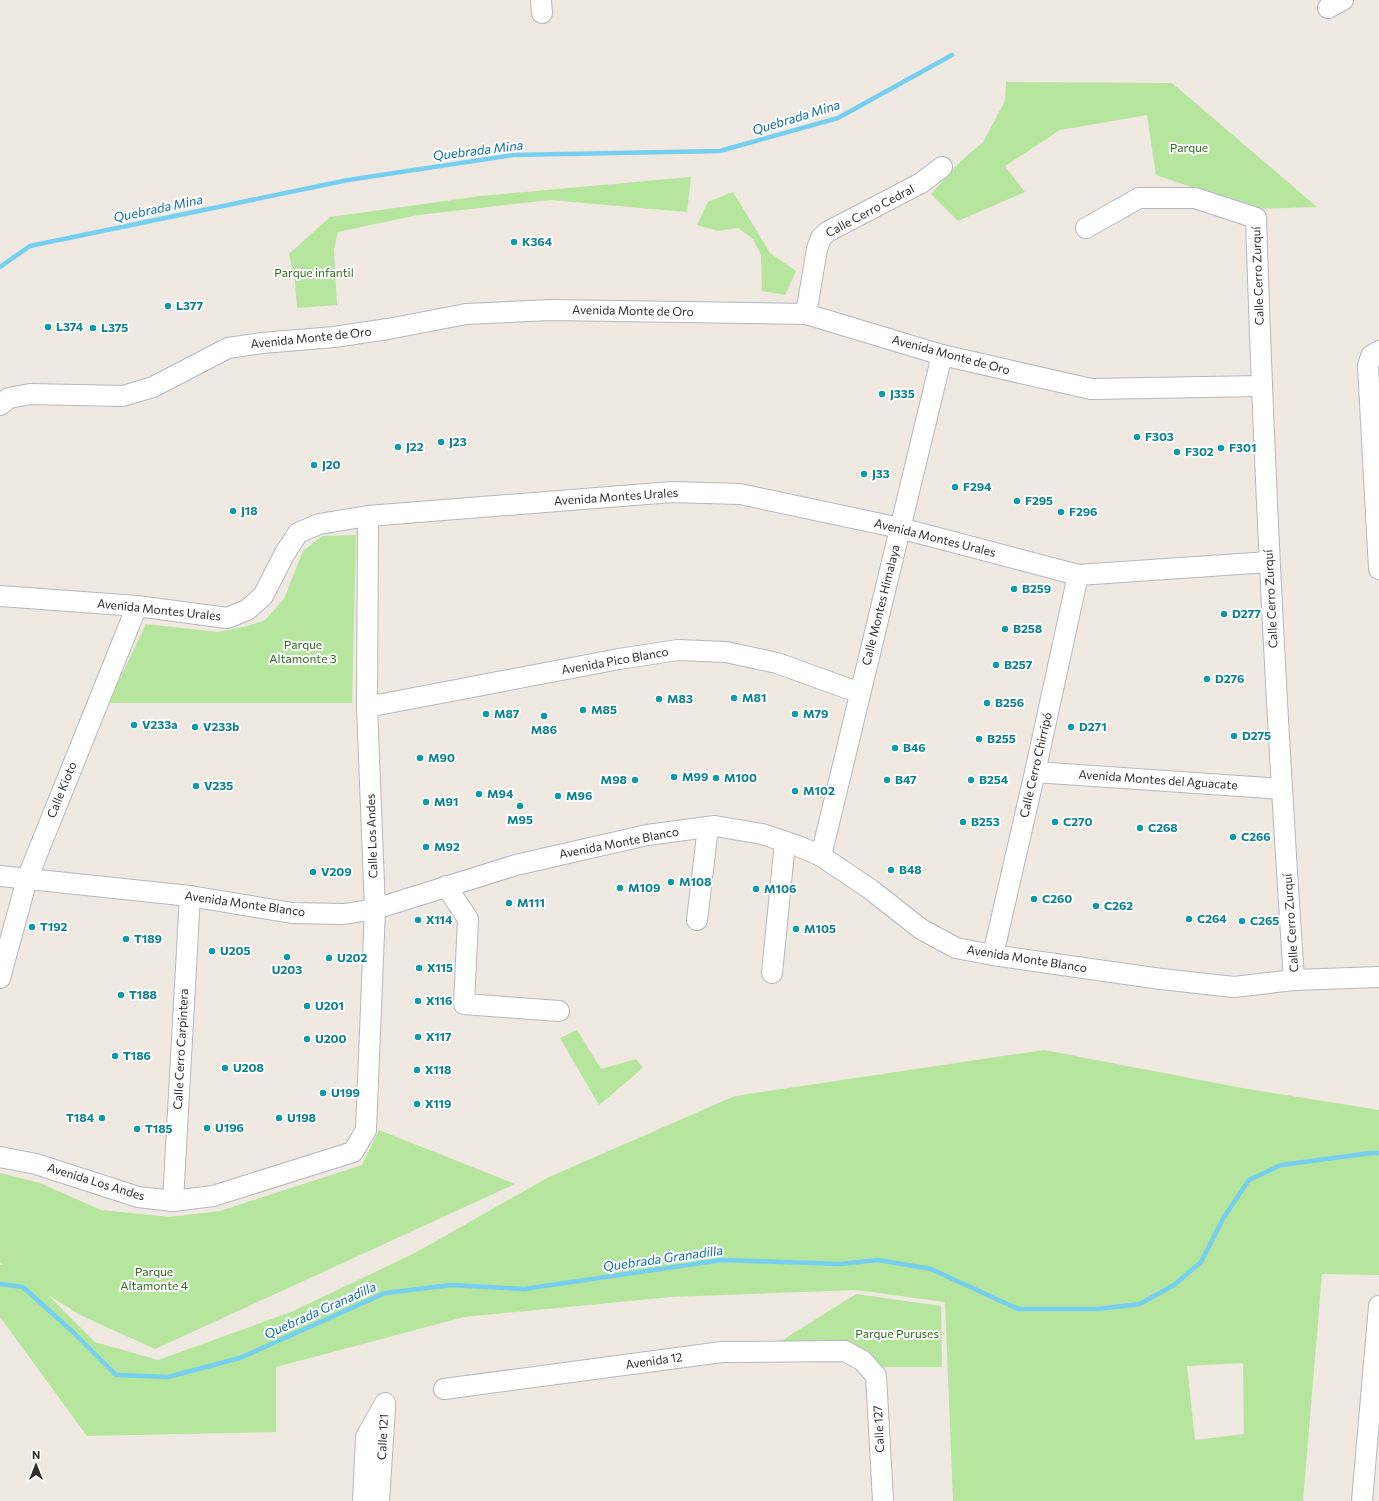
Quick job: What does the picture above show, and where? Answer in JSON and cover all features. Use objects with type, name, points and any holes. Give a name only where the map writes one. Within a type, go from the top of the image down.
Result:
[{"type":"street","name":"Calle Cerro Cedral","points":[[806,314],[820,238],[827,232],[921,183],[942,167]]},
{"type":"street","name":"Calle Cerro Zurquí","points":[[1086,228],[1139,198],[1195,198],[1256,218],[1269,562],[1294,980]]},
{"type":"street","name":"Avenida Monte de Oro","points":[[4,402],[30,394],[123,396],[153,387],[228,348],[262,343],[334,338],[466,314],[551,310],[806,314],[942,354],[1091,389],[1262,386]]},
{"type":"street","points":[[1379,351],[1371,356],[1368,366],[1379,569]]},
{"type":"street","name":"Calle Montes Himalaya","points":[[821,856],[942,354]]},
{"type":"street","name":"Avenida Montes Urales","points":[[0,596],[137,606],[226,618],[248,610],[263,596],[285,553],[298,533],[319,524],[368,516],[672,492],[740,494],[900,528],[1078,575],[1269,562]]},
{"type":"street","name":"Calle Los Andes","points":[[353,1152],[366,1130],[375,910],[367,707],[368,516]]},
{"type":"street","name":"Calle Cerro Chirripó","points":[[993,955],[1078,575]]},
{"type":"street","name":"Calle Kioto","points":[[0,978],[27,878],[137,606]]},
{"type":"street","name":"Avenida Pico Blanco","points":[[367,707],[619,659],[678,650],[726,652],[777,663],[860,693]]},
{"type":"street","name":"Avenida Montes del Aguacate","points":[[1035,772],[1282,788]]},
{"type":"street","name":"Avenida Monte Blanco","points":[[0,876],[190,896],[292,913],[344,914],[375,910],[446,886],[516,865],[647,835],[715,826],[762,834],[821,856],[870,889],[921,929],[956,948],[993,955],[1161,979],[1234,987],[1294,980],[1379,977]]},
{"type":"street","points":[[696,920],[708,827]]},
{"type":"street","points":[[772,973],[785,842]]},
{"type":"street","points":[[446,886],[468,919],[464,1004],[560,1011]]},
{"type":"street","name":"Calle Cerro Carpintera","points":[[173,1201],[190,896]]},
{"type":"street","name":"Avenida Los Andes","points":[[0,1157],[36,1164],[138,1197],[173,1201],[213,1196],[353,1152]]},
{"type":"street","points":[[1362,1501],[1379,1306]]},
{"type":"street","name":"Avenida 12","points":[[444,1389],[722,1352],[845,1351],[863,1361]]},
{"type":"street","name":"Calle 127","points":[[863,1361],[876,1376],[883,1501]]},
{"type":"street","name":"Calle 121","points":[[363,1501],[366,1437],[385,1403],[379,1501]]},
{"type":"green space","name":"Parque","points":[[1006,82],[1172,83],[1317,207],[1256,209],[1156,175],[1147,115],[1060,130],[1005,166],[1025,192],[958,221],[931,194],[960,162],[983,142],[1005,101]]},
{"type":"green space","name":"Parque infantil","points":[[691,177],[687,212],[550,200],[418,215],[338,232],[334,249],[337,305],[297,308],[295,282],[289,254],[330,217],[481,196]]},
{"type":"green space","points":[[733,192],[770,253],[796,271],[785,295],[762,291],[761,255],[753,239],[738,228],[718,231],[697,225],[708,202]]},
{"type":"green space","name":"Parque Altamonte 3","points":[[356,535],[352,703],[108,703],[146,624],[218,632],[248,626],[265,620],[284,599],[303,551],[322,536]]},
{"type":"green space","points":[[577,1030],[601,1069],[636,1059],[643,1068],[599,1105],[560,1038]]},
{"type":"green space","name":"Parque Altamonte 4","points":[[1044,1050],[1242,1088],[1379,1110],[1379,1275],[1322,1274],[1303,1501],[953,1501],[945,1302],[856,1290],[671,1297],[464,1317],[276,1367],[276,1432],[87,1436],[0,1317],[0,1265],[4,1265],[0,1262],[0,1173],[40,1183],[101,1210],[170,1217],[220,1211],[362,1165],[379,1130],[515,1184],[155,1349],[80,1315],[48,1295],[95,1342],[158,1360],[291,1312],[415,1253],[549,1177],[735,1096]],"holes":[[[1243,1363],[1244,1434],[1195,1440],[1187,1366]]]},
{"type":"green space","name":"Parque Puruses","points":[[856,1294],[941,1306],[942,1367],[879,1367],[869,1353],[853,1346],[782,1346],[781,1341]]},
{"type":"waterway","name":"Quebrada Mina","points":[[0,267],[30,246],[348,180],[513,155],[720,151],[838,118],[952,55]]},
{"type":"waterway","name":"Quebrada Granadilla","points":[[0,1284],[23,1287],[74,1333],[116,1375],[168,1377],[240,1358],[385,1293],[451,1285],[524,1289],[722,1260],[840,1264],[878,1260],[931,1269],[1018,1309],[1097,1309],[1140,1304],[1174,1285],[1201,1262],[1224,1217],[1249,1180],[1281,1165],[1379,1153]]},
{"type":"place","name":"K364","points":[[514,242]]},
{"type":"place","name":"L377","points":[[168,306]]},
{"type":"place","name":"L374","points":[[48,327]]},
{"type":"place","name":"L375","points":[[93,328]]},
{"type":"place","name":"J335","points":[[882,394]]},
{"type":"place","name":"F303","points":[[1137,437]]},
{"type":"place","name":"J23","points":[[441,442]]},
{"type":"place","name":"J22","points":[[398,447]]},
{"type":"place","name":"F301","points":[[1221,448]]},
{"type":"place","name":"F302","points":[[1177,452]]},
{"type":"place","name":"J20","points":[[314,465]]},
{"type":"place","name":"J33","points":[[864,474]]},
{"type":"place","name":"F294","points":[[955,487]]},
{"type":"place","name":"F295","points":[[1017,501]]},
{"type":"place","name":"J18","points":[[233,511]]},
{"type":"place","name":"F296","points":[[1061,512]]},
{"type":"place","name":"B259","points":[[1014,589]]},
{"type":"place","name":"D277","points":[[1224,614]]},
{"type":"place","name":"B258","points":[[1005,629]]},
{"type":"place","name":"B257","points":[[996,665]]},
{"type":"place","name":"D276","points":[[1207,679]]},
{"type":"place","name":"M81","points":[[734,698]]},
{"type":"place","name":"M83","points":[[659,699]]},
{"type":"place","name":"B256","points":[[987,703]]},
{"type":"place","name":"M85","points":[[583,710]]},
{"type":"place","name":"M87","points":[[486,714]]},
{"type":"place","name":"M79","points":[[795,714]]},
{"type":"place","name":"M86","points":[[544,716]]},
{"type":"place","name":"V233a","points":[[134,725]]},
{"type":"place","name":"V233b","points":[[195,727]]},
{"type":"place","name":"D271","points":[[1071,727]]},
{"type":"place","name":"D275","points":[[1234,736]]},
{"type":"place","name":"B255","points":[[979,739]]},
{"type":"place","name":"B46","points":[[895,748]]},
{"type":"place","name":"M90","points":[[420,758]]},
{"type":"place","name":"M99","points":[[674,777]]},
{"type":"place","name":"M100","points":[[716,778]]},
{"type":"place","name":"M98","points":[[635,780]]},
{"type":"place","name":"B47","points":[[887,780]]},
{"type":"place","name":"B254","points":[[971,780]]},
{"type":"place","name":"V235","points":[[196,786]]},
{"type":"place","name":"M102","points":[[795,791]]},
{"type":"place","name":"M94","points":[[479,794]]},
{"type":"place","name":"M96","points":[[558,796]]},
{"type":"place","name":"M91","points":[[426,802]]},
{"type":"place","name":"M95","points":[[520,806]]},
{"type":"place","name":"B253","points":[[963,822]]},
{"type":"place","name":"C270","points":[[1055,822]]},
{"type":"place","name":"C268","points":[[1140,828]]},
{"type":"place","name":"C266","points":[[1233,837]]},
{"type":"place","name":"M92","points":[[426,847]]},
{"type":"place","name":"B48","points":[[891,870]]},
{"type":"place","name":"V209","points":[[313,872]]},
{"type":"place","name":"M108","points":[[671,882]]},
{"type":"place","name":"M109","points":[[620,888]]},
{"type":"place","name":"M106","points":[[756,889]]},
{"type":"place","name":"C260","points":[[1034,899]]},
{"type":"place","name":"M111","points":[[509,903]]},
{"type":"place","name":"C262","points":[[1096,906]]},
{"type":"place","name":"C264","points":[[1189,919]]},
{"type":"place","name":"X114","points":[[418,920]]},
{"type":"place","name":"C265","points":[[1242,921]]},
{"type":"place","name":"T192","points":[[32,927]]},
{"type":"place","name":"M105","points":[[796,929]]},
{"type":"place","name":"T189","points":[[126,939]]},
{"type":"place","name":"U205","points":[[212,951]]},
{"type":"place","name":"U203","points":[[287,957]]},
{"type":"place","name":"U202","points":[[329,958]]},
{"type":"place","name":"X115","points":[[419,968]]},
{"type":"place","name":"T188","points":[[121,995]]},
{"type":"place","name":"X116","points":[[418,1001]]},
{"type":"place","name":"U201","points":[[307,1006]]},
{"type":"place","name":"X117","points":[[418,1037]]},
{"type":"place","name":"U200","points":[[307,1039]]},
{"type":"place","name":"T186","points":[[115,1056]]},
{"type":"place","name":"U208","points":[[225,1068]]},
{"type":"place","name":"X118","points":[[417,1070]]},
{"type":"place","name":"U199","points":[[323,1093]]},
{"type":"place","name":"X119","points":[[417,1104]]},
{"type":"place","name":"T184","points":[[102,1118]]},
{"type":"place","name":"U198","points":[[279,1118]]},
{"type":"place","name":"U196","points":[[207,1128]]},
{"type":"place","name":"T185","points":[[137,1129]]}]
